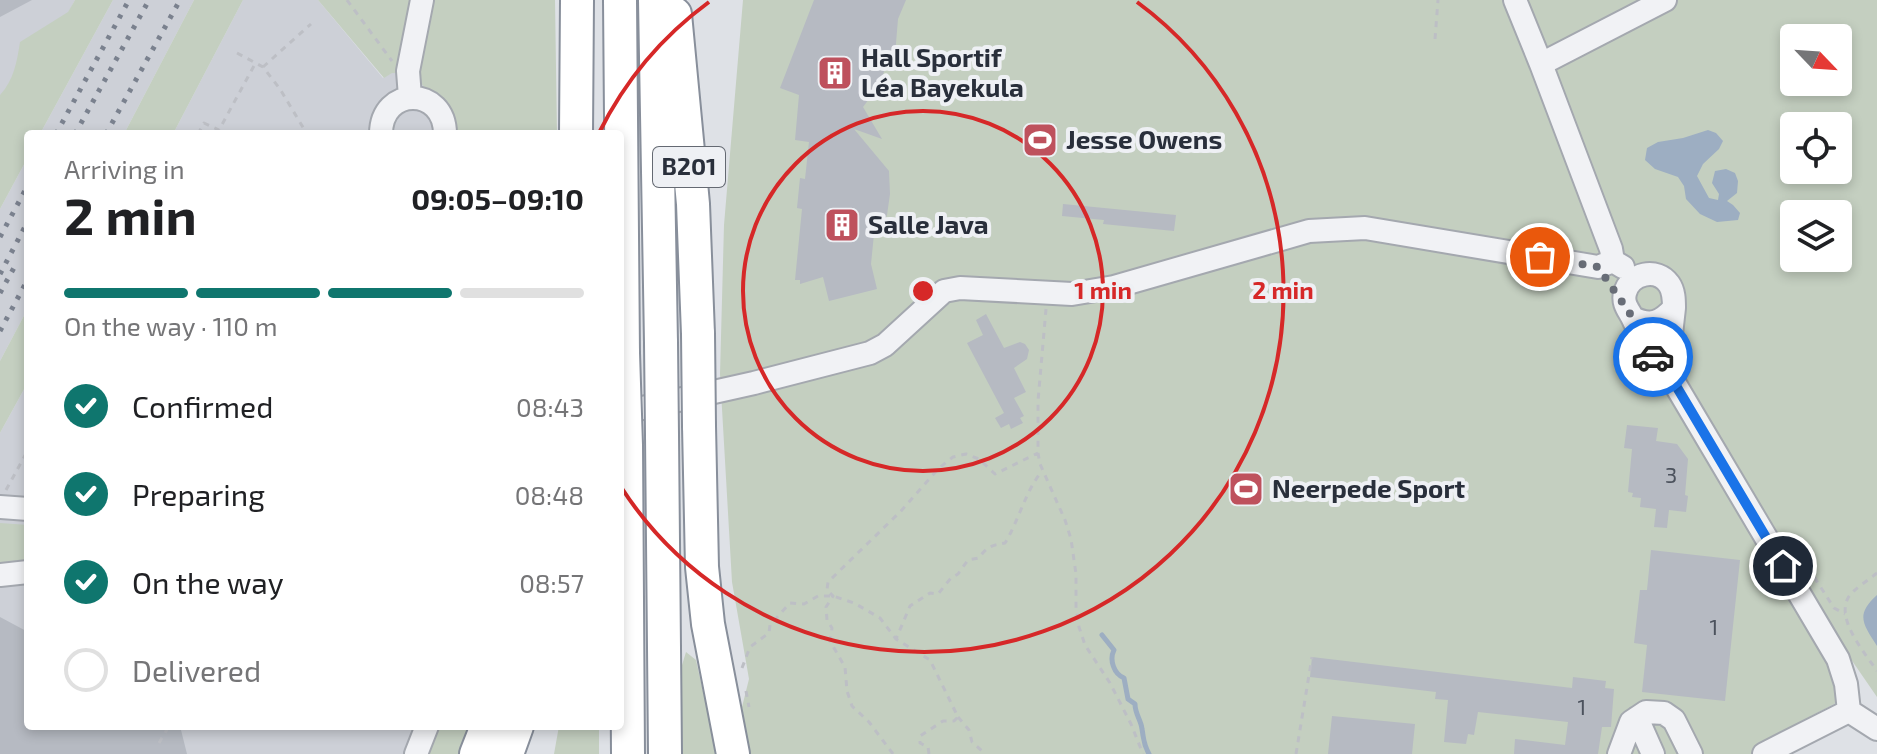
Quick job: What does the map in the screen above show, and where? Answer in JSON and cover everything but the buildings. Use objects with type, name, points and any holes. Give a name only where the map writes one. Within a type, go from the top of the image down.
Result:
[{"type":"highway","points":[[576,130],[577,0]]},
{"type":"highway","points":[[587,0],[590,130]]},
{"type":"highway","name":"B201","points":[[620,0],[621,130]]},
{"type":"highway","name":"B201","points":[[655,0],[665,754]]},
{"type":"highway","name":"B201","points":[[674,0],[693,204],[698,334],[699,511],[704,581],[708,624],[733,754]]},
{"type":"highway","name":"B201","points":[[624,384],[628,754]]},
{"type":"highway","points":[[476,754],[485,730]]},
{"type":"highway","points":[[507,754],[516,730]]},
{"type":"street","points":[[410,97],[408,71],[422,0]]},
{"type":"street","points":[[1515,0],[1611,249],[1606,264],[1637,330],[1662,372],[1675,384],[1838,659],[1846,684],[1849,711]]},
{"type":"street","points":[[1541,64],[1665,0]]},
{"type":"street","points":[[381,130],[387,110],[410,97],[423,99],[435,106],[443,117],[445,130]]},
{"type":"street","points":[[624,412],[870,353],[885,345],[944,291],[960,288],[1072,294],[1114,287],[1309,231],[1365,228],[1606,264],[1638,276]]},
{"type":"street","points":[[1674,308],[1663,320],[1653,324],[1643,323],[1629,311],[1626,288],[1638,276],[1647,274],[1656,274],[1670,285],[1674,308],[1669,352],[1675,384]]},
{"type":"street","points":[[2,500],[24,508]]},
{"type":"street","points":[[0,575],[24,572]]},
{"type":"street","points":[[1849,711],[1877,729]]},
{"type":"street","points":[[1764,754],[1849,711]]},
{"type":"street","points":[[1619,754],[1631,722],[1646,712],[1664,713],[1674,720],[1691,754]]},
{"type":"street","points":[[1637,718],[1653,754]]},
{"type":"street","points":[[416,754],[425,730]]},
{"type":"path","points":[[347,0],[398,69],[408,71]]},
{"type":"path","points":[[1435,39],[1438,0]]},
{"type":"path","points":[[263,67],[311,24]]},
{"type":"path","points":[[237,53],[263,67],[304,130]]},
{"type":"path","points":[[200,130],[204,123],[219,130],[255,63]]},
{"type":"path","points":[[1048,294],[1038,401],[1038,453],[1042,471],[1071,539],[1076,574],[1076,608],[1085,645],[1110,683],[1143,754]]},
{"type":"path","points":[[833,596],[827,590],[828,582],[835,573],[953,457],[966,454],[979,459],[995,474],[1038,453]]},
{"type":"path","points":[[2,500],[24,458]]},
{"type":"path","points":[[896,639],[910,606],[930,593],[938,594],[968,560],[979,558],[991,545],[1005,543],[1033,482],[1042,471]]},
{"type":"path","points":[[1877,573],[1849,597],[1845,614],[1849,628],[1877,671]]},
{"type":"path","points":[[741,680],[742,664],[750,647],[769,633],[770,625],[790,603],[804,604],[818,596],[833,596],[854,603],[880,618],[896,639],[930,660],[958,717],[969,730],[972,742],[983,754]]},
{"type":"path","points":[[833,596],[826,607],[827,620],[832,628],[830,641],[845,667],[852,706],[869,722],[893,754]]},
{"type":"path","points":[[1296,754],[1312,657]]},
{"type":"path","points":[[744,688],[750,710]]},
{"type":"path","points":[[929,754],[928,747],[920,743],[920,736],[943,721],[954,721],[958,717]]},
{"type":"path","points":[[159,743],[167,730]]},
{"type":"shaded area","points":[[0,0],[75,0],[0,140]]},
{"type":"shaded area","points":[[113,0],[194,0],[126,130],[42,130]]},
{"type":"shaded area","points":[[243,0],[318,0],[383,78],[391,73],[417,73],[448,130],[175,130]]},
{"type":"shaded area","points":[[24,164],[24,316],[0,361],[0,209]]},
{"type":"shaded area","points":[[24,389],[24,730],[413,730],[404,754],[0,754],[0,433]]},
{"type":"green space","points":[[75,0],[113,0],[42,130],[24,130],[24,164],[0,209],[0,95],[12,77],[20,42],[68,12]]},
{"type":"green space","points":[[194,0],[243,0],[175,130],[126,130]]},
{"type":"green space","points":[[318,0],[555,0],[557,130],[448,130],[417,74],[392,73],[384,78]]},
{"type":"green space","points":[[743,0],[1877,0],[1877,697],[1835,636],[1836,703],[1779,733],[1762,754],[750,754],[742,707],[749,679],[732,582],[720,374],[724,225]]},
{"type":"green space","points":[[24,316],[24,389],[0,433],[0,361]]},
{"type":"green space","points":[[0,523],[24,525],[24,566],[0,568]]},
{"type":"green space","points":[[686,652],[696,660],[717,754],[681,754],[679,675]]},
{"type":"green space","points":[[413,730],[470,730],[461,754],[404,754]]},
{"type":"green space","points":[[558,730],[599,730],[599,754],[554,754]]},
{"type":"water","points":[[1708,130],[1723,141],[1697,176],[1709,198],[1718,200],[1719,194],[1712,183],[1715,171],[1726,169],[1735,173],[1737,193],[1727,201],[1740,213],[1738,220],[1717,222],[1700,214],[1686,199],[1684,186],[1678,177],[1655,169],[1645,160],[1647,148],[1658,142]]},
{"type":"water","points":[[1877,595],[1877,646],[1868,632],[1864,614]]},
{"type":"waterway","points":[[1102,635],[1114,650],[1113,666],[1124,678],[1128,699],[1135,704],[1149,754]]},
{"type":"railway","points":[[58,130],[129,0]]},
{"type":"railway","points":[[77,130],[149,0]]},
{"type":"railway","points":[[108,130],[180,0]]},
{"type":"railway","points":[[0,237],[24,192]]},
{"type":"railway","points":[[0,274],[24,229]]},
{"type":"railway","points":[[0,293],[15,266]]},
{"type":"railway","points":[[0,331],[24,286]]},
{"type":"way so far","points":[[1540,257],[1598,267],[1633,318],[1653,357]]},
{"type":"place","name":"Hall Sportif Léa Bayekula","points":[[835,73]]},
{"type":"place","name":"Jesse Owens","points":[[1040,140]]},
{"type":"place","name":"Salle Java","points":[[842,225]]},
{"type":"place","name":"Neerpede Sport","points":[[1246,489]]},
{"type":"route","points":[[1653,357],[1662,372],[1675,384],[1783,566]]}]
